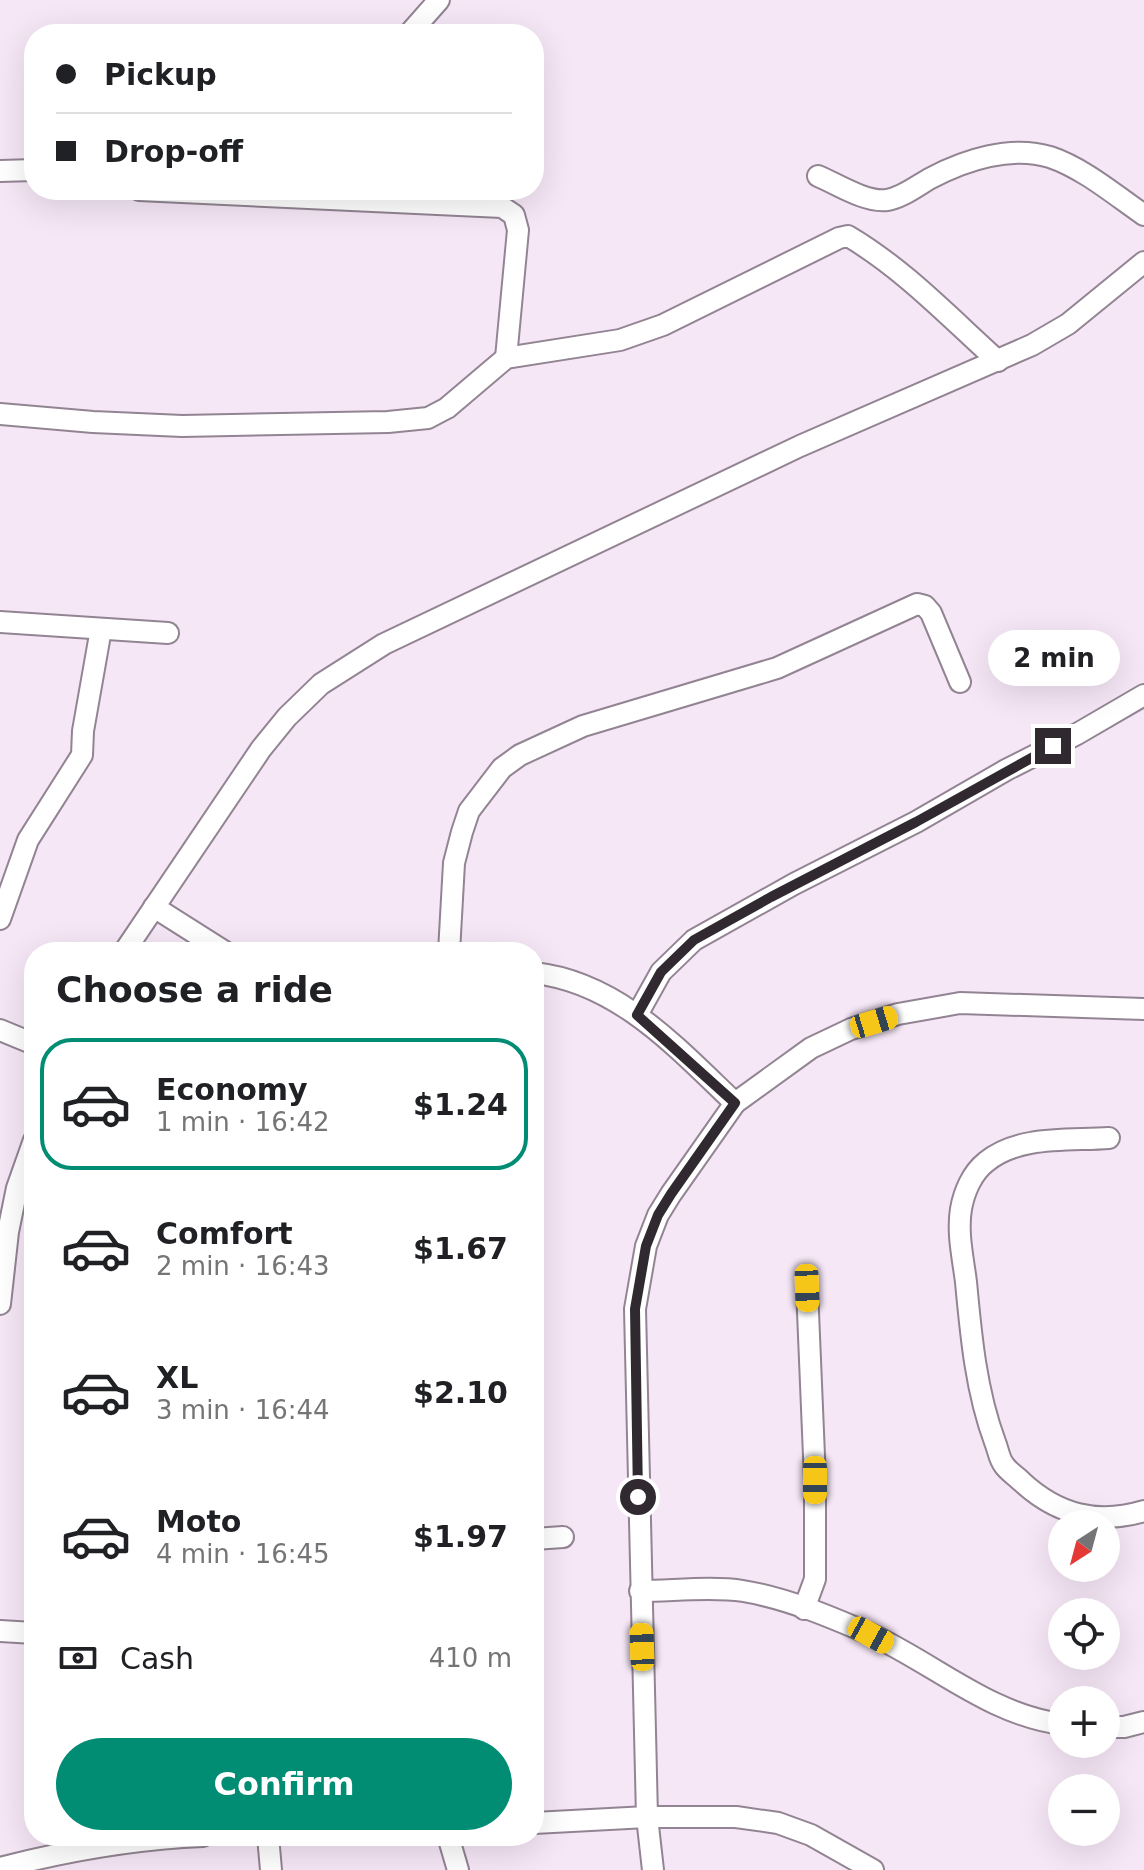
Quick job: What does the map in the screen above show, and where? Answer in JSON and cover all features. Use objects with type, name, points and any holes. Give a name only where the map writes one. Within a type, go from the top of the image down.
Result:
[{"type":"street","points":[[418,24],[439,0]]},
{"type":"street","points":[[818,176],[862,195],[886,200],[965,164],[1003,154],[1031,153],[1071,167],[1144,215]]},
{"type":"street","points":[[0,171],[24,170]]},
{"type":"street","points":[[353,200],[502,207],[514,215],[518,230],[506,358]]},
{"type":"street","points":[[0,414],[182,426],[388,422],[428,418],[447,408],[506,358],[620,340],[663,325],[848,236],[902,275],[998,361]]},
{"type":"street","points":[[131,942],[261,749],[287,717],[331,677],[384,644],[800,446],[1032,345],[1068,324],[1144,262]]},
{"type":"street","points":[[450,942],[454,863],[469,811],[502,768],[520,755],[583,726],[777,668],[917,604],[925,606],[931,613],[960,682]]},
{"type":"street","points":[[0,622],[168,633]]},
{"type":"street","points":[[0,919],[28,840],[82,755],[83,731],[101,629]]},
{"type":"street","points":[[637,1015],[661,972],[694,940],[752,906],[916,822],[1144,695]]},
{"type":"street","points":[[154,907],[209,942]]},
{"type":"street","points":[[544,974],[589,986],[624,1005],[735,1103]]},
{"type":"street","points":[[653,1870],[647,1817],[635,1309],[646,1246],[658,1215],[735,1103],[811,1048],[851,1029],[898,1014],[960,1003],[1144,1009]]},
{"type":"street","points":[[0,1030],[24,1040]]},
{"type":"street","points":[[1109,1138],[1023,1144],[998,1153],[984,1163],[971,1179],[961,1209],[960,1230],[973,1354],[986,1418],[1003,1464],[1030,1489],[1055,1506],[1088,1518],[1122,1518],[1144,1511]]},
{"type":"street","points":[[0,1304],[8,1232],[24,1168]]},
{"type":"street","points":[[804,1609],[815,1579],[815,1480],[807,1288]]},
{"type":"street","points":[[544,1538],[563,1537]]},
{"type":"street","points":[[640,1591],[742,1591],[804,1609],[871,1635],[965,1689],[1016,1714],[1048,1721]]},
{"type":"street","points":[[0,1631],[24,1632]]},
{"type":"street","points":[[1120,1727],[1144,1722]]},
{"type":"street","points":[[544,1822],[647,1817],[736,1817],[778,1823],[811,1835],[873,1870]]},
{"type":"street","points":[[0,1868],[49,1863],[116,1846]]},
{"type":"street","points":[[269,1846],[271,1870]]},
{"type":"street","points":[[451,1846],[458,1870]]},
{"type":"route","points":[[638,1497],[635,1309],[646,1246],[658,1215],[671,1194],[735,1103],[637,1015],[661,972],[694,940],[1053,746]]}]
